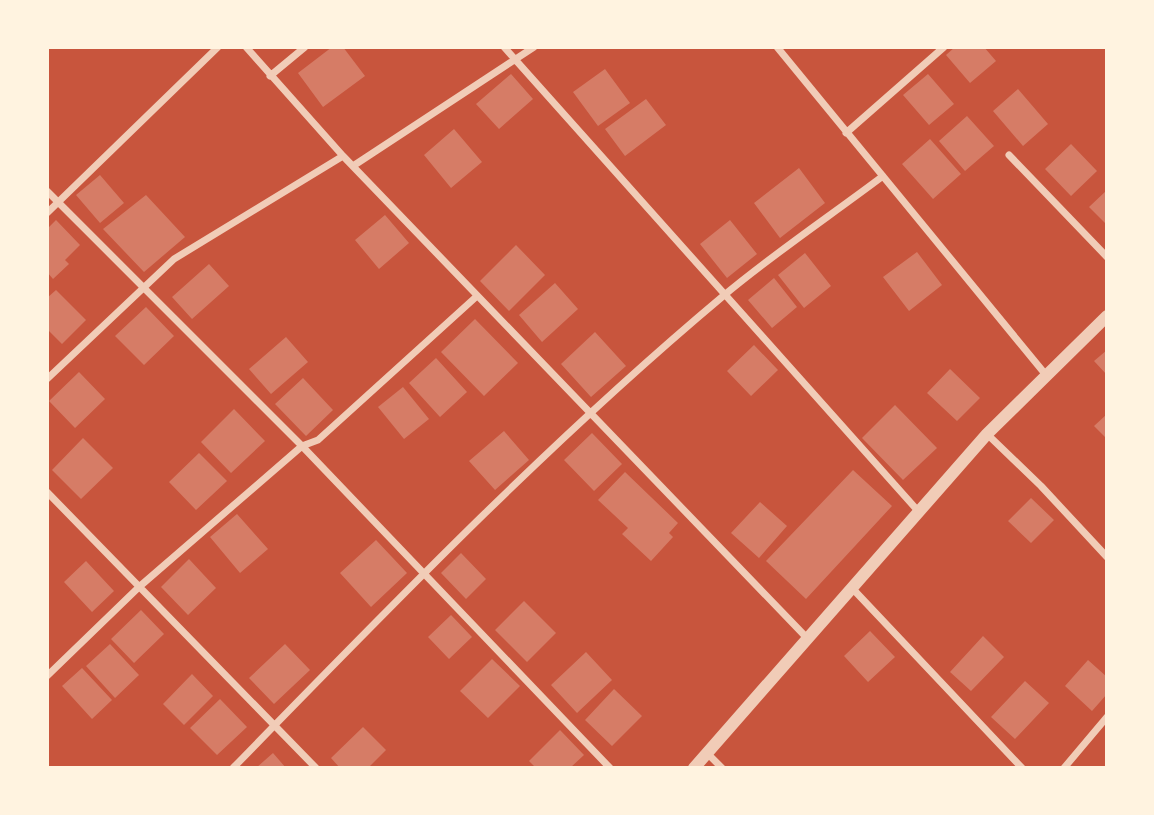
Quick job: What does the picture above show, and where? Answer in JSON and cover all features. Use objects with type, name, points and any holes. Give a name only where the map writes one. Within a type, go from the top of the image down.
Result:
[{"type":"street","points":[[47,214],[218,47]]},
{"type":"street","points":[[246,47],[352,166],[807,638]]},
{"type":"street","points":[[270,76],[305,47]]},
{"type":"street","points":[[504,47],[919,512]]},
{"type":"street","points":[[352,166],[534,47]]},
{"type":"street","points":[[777,47],[1046,375]]},
{"type":"street","points":[[846,133],[944,47]]},
{"type":"street","points":[[1009,155],[1107,257]]},
{"type":"street","points":[[47,379],[141,287],[174,259],[343,156]]},
{"type":"street","points":[[233,768],[424,572],[590,413],[724,296],[883,176]]},
{"type":"street","points":[[47,191],[302,446],[610,768]]},
{"type":"street","points":[[47,676],[139,587],[302,446],[318,440],[477,296]]},
{"type":"street","points":[[694,768],[987,434],[1107,316]]},
{"type":"street","points":[[987,434],[1041,486],[1107,557]]},
{"type":"street","points":[[47,492],[316,768]]},
{"type":"street","points":[[852,588],[1022,768]]},
{"type":"street","points":[[1064,768],[1107,717]]},
{"type":"street","points":[[707,753],[722,768]]},
{"type":"building","points":[[332,47],[343,47],[365,76],[323,107],[298,73]]},
{"type":"building","points":[[955,47],[984,47],[996,61],[970,83],[946,55]]},
{"type":"building","points":[[605,69],[630,103],[598,126],[573,92]]},
{"type":"building","points":[[511,74],[533,99],[499,129],[476,104]]},
{"type":"building","points":[[928,74],[954,104],[929,125],[903,95]]},
{"type":"building","points":[[1018,89],[1048,124],[1023,146],[993,111]]},
{"type":"building","points":[[646,99],[666,125],[625,156],[605,129]]},
{"type":"building","points":[[967,116],[994,146],[965,171],[939,141]]},
{"type":"building","points":[[454,129],[482,162],[451,188],[424,155]]},
{"type":"building","points":[[930,139],[961,174],[933,199],[902,164]]},
{"type":"building","points":[[1071,144],[1097,171],[1071,196],[1045,169]]},
{"type":"building","points":[[799,168],[825,203],[780,238],[754,203]]},
{"type":"building","points":[[100,175],[124,203],[100,223],[76,195]]},
{"type":"building","points":[[1107,190],[1107,225],[1089,207]]},
{"type":"building","points":[[146,195],[185,237],[144,272],[103,229]]},
{"type":"building","points":[[385,215],[409,243],[379,269],[355,240]]},
{"type":"building","points":[[56,220],[80,245],[65,260],[69,264],[53,279],[47,272],[47,229]]},
{"type":"building","points":[[730,220],[757,254],[727,278],[700,244]]},
{"type":"building","points":[[516,245],[545,275],[509,311],[480,281]]},
{"type":"building","points":[[917,252],[942,285],[909,311],[883,277]]},
{"type":"building","points":[[805,253],[831,286],[804,308],[778,275]]},
{"type":"building","points":[[209,264],[229,286],[192,319],[172,297]]},
{"type":"building","points":[[774,278],[797,307],[772,328],[748,300]]},
{"type":"building","points":[[555,283],[578,309],[542,342],[519,315]]},
{"type":"building","points":[[56,290],[86,320],[62,344],[47,329],[47,298]]},
{"type":"building","points":[[146,307],[174,336],[144,365],[115,336]]},
{"type":"building","points":[[475,319],[518,363],[484,396],[441,352]]},
{"type":"building","points":[[595,332],[626,366],[591,397],[561,364]]},
{"type":"building","points":[[286,337],[308,362],[271,394],[249,369]]},
{"type":"building","points":[[754,345],[778,370],[751,396],[727,371]]},
{"type":"building","points":[[1107,350],[1107,375],[1094,361]]},
{"type":"building","points":[[436,358],[467,392],[440,417],[409,383]]},
{"type":"building","points":[[950,369],[980,398],[957,421],[927,393]]},
{"type":"building","points":[[79,372],[105,399],[75,428],[49,401]]},
{"type":"building","points":[[303,378],[333,410],[306,436],[275,404]]},
{"type":"building","points":[[403,387],[429,419],[404,439],[378,407]]},
{"type":"building","points":[[895,405],[937,448],[903,480],[862,438]]},
{"type":"building","points":[[234,409],[265,441],[231,473],[201,442]]},
{"type":"building","points":[[1107,414],[1107,439],[1094,426]]},
{"type":"building","points":[[504,431],[529,460],[495,490],[469,461]]},
{"type":"building","points":[[592,433],[622,464],[594,491],[564,460]]},
{"type":"building","points":[[83,438],[113,468],[81,499],[52,470]]},
{"type":"building","points":[[199,453],[227,481],[196,510],[169,482]]},
{"type":"building","points":[[853,470],[892,506],[806,599],[766,561]]},
{"type":"building","points":[[625,472],[678,523],[669,533],[673,537],[651,561],[622,534],[628,528],[598,500]]},
{"type":"building","points":[[1031,498],[1054,520],[1031,543],[1008,521]]},
{"type":"building","points":[[760,502],[787,526],[759,558],[731,533]]},
{"type":"building","points":[[237,514],[268,549],[240,573],[210,537]]},
{"type":"building","points":[[376,540],[407,573],[371,607],[340,573]]},
{"type":"building","points":[[461,553],[486,579],[466,599],[441,573]]},
{"type":"building","points":[[189,559],[216,588],[188,615],[161,587]]},
{"type":"building","points":[[86,561],[114,591],[92,612],[64,582]]},
{"type":"building","points":[[524,601],[556,633],[527,662],[495,630]]},
{"type":"building","points":[[141,610],[164,634],[134,663],[111,639]]},
{"type":"building","points":[[451,615],[472,637],[449,659],[428,637]]},
{"type":"building","points":[[870,631],[895,657],[868,682],[844,656]]},
{"type":"building","points":[[983,636],[1004,657],[971,691],[950,672]]},
{"type":"building","points":[[110,644],[139,675],[115,698],[86,666]]},
{"type":"building","points":[[285,644],[310,670],[274,704],[249,678]]},
{"type":"building","points":[[586,652],[612,680],[577,713],[551,685]]},
{"type":"building","points":[[492,659],[520,686],[488,718],[460,691]]},
{"type":"building","points":[[1088,660],[1107,677],[1107,694],[1092,711],[1065,686]]},
{"type":"building","points":[[82,668],[112,700],[92,719],[62,686]]},
{"type":"building","points":[[192,674],[213,696],[184,725],[163,704]]},
{"type":"building","points":[[1025,681],[1049,703],[1015,739],[991,717]]},
{"type":"building","points":[[614,689],[642,716],[612,746],[585,720]]},
{"type":"building","points":[[220,699],[247,727],[217,755],[190,728]]},
{"type":"building","points":[[363,727],[386,750],[368,768],[340,768],[331,758]]},
{"type":"building","points":[[560,730],[584,755],[570,768],[536,768],[529,761]]},
{"type":"building","points":[[273,753],[286,768],[256,768]]}]
